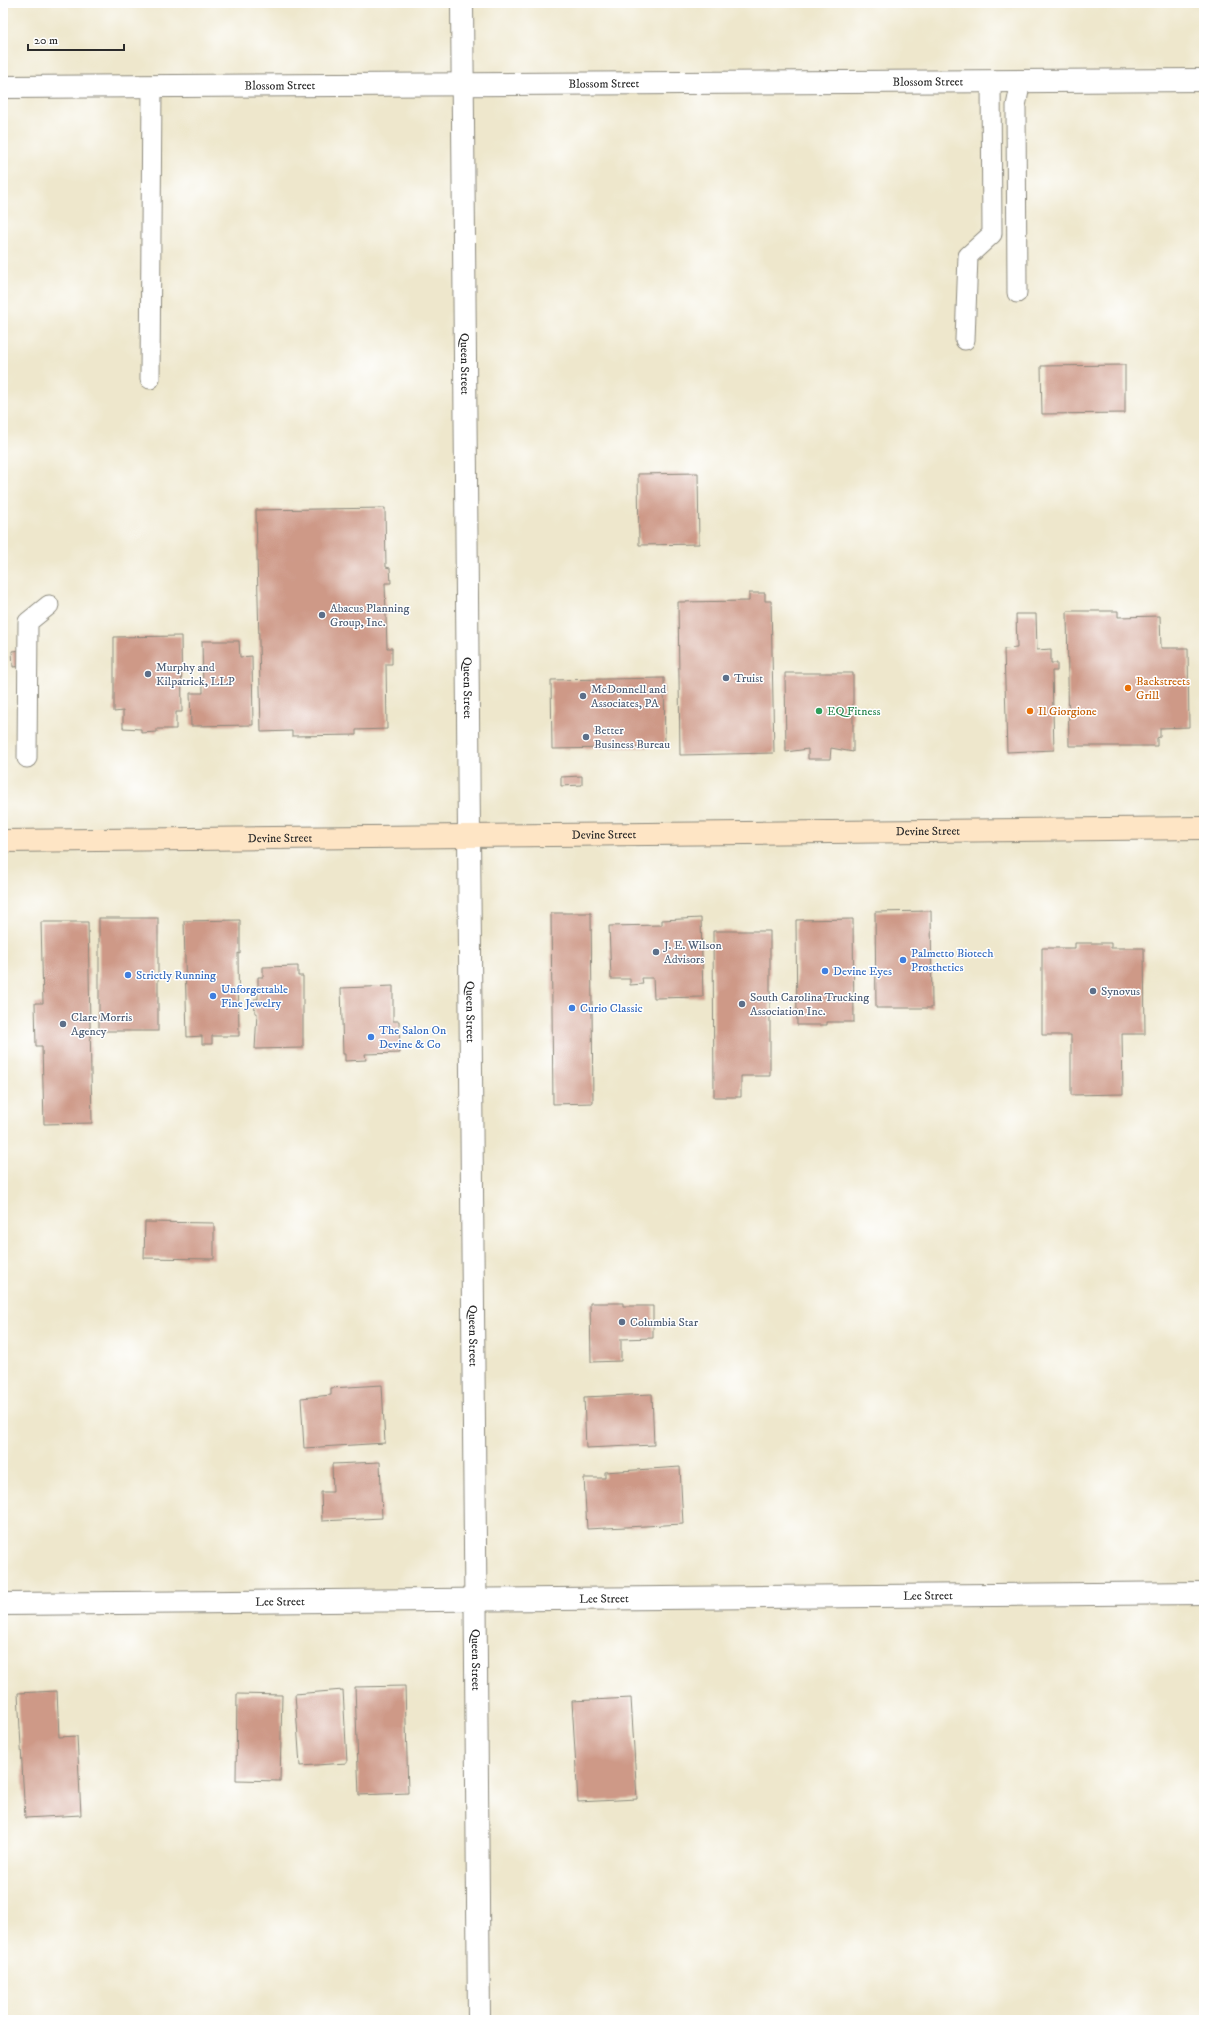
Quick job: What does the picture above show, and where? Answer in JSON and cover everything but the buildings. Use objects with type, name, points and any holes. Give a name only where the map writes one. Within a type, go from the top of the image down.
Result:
[{"type":"main road","name":"Devine Street","points":[[3,841],[1204,828]]},
{"type":"street","name":"Queen Street","points":[[462,3],[479,2020]]},
{"type":"street","name":"Blossom Street","points":[[3,87],[1204,80]]},
{"type":"street","name":"Lee Street","points":[[3,1604],[1204,1593]]},
{"type":"lane","points":[[965,340],[968,256],[992,234],[991,81]]},
{"type":"lane","points":[[1017,293],[1016,106],[1021,81]]},
{"type":"lane","points":[[150,379],[152,86]]},
{"type":"lane","points":[[27,758],[28,622],[49,606]]},
{"type":"place","name":"Abacus Planning Group, Inc.","points":[[322,615]]},
{"type":"place","name":"Murphy and Kilpatrick, LLP","points":[[148,674]]},
{"type":"place","name":"Truist","points":[[726,678]]},
{"type":"place","name":"Backstreets Grill","points":[[1128,688]]},
{"type":"place","name":"McDonnell and Associates, PA","points":[[583,696]]},
{"type":"place","name":"EQ Fitness","points":[[819,711]]},
{"type":"place","name":"Il Giorgione","points":[[1030,711]]},
{"type":"place","name":"Better Business Bureau","points":[[586,737]]},
{"type":"place","name":"J. E. Wilson Advisors","points":[[656,952]]},
{"type":"place","name":"Palmetto Biotech Prosthetics","points":[[903,960]]},
{"type":"place","name":"Devine Eyes","points":[[825,971]]},
{"type":"place","name":"Strictly Running","points":[[128,975]]},
{"type":"place","name":"Synovus","points":[[1093,991]]},
{"type":"place","name":"Unforgettable Fine Jewelry","points":[[213,996]]},
{"type":"place","name":"South Carolina Trucking Association Inc.","points":[[742,1004]]},
{"type":"place","name":"Curio Classic","points":[[572,1008]]},
{"type":"place","name":"Clare Morris Agency","points":[[63,1024]]},
{"type":"place","name":"The Salon On Devine & Co","points":[[371,1037]]},
{"type":"place","name":"Columbia Star","points":[[622,1322]]}]
